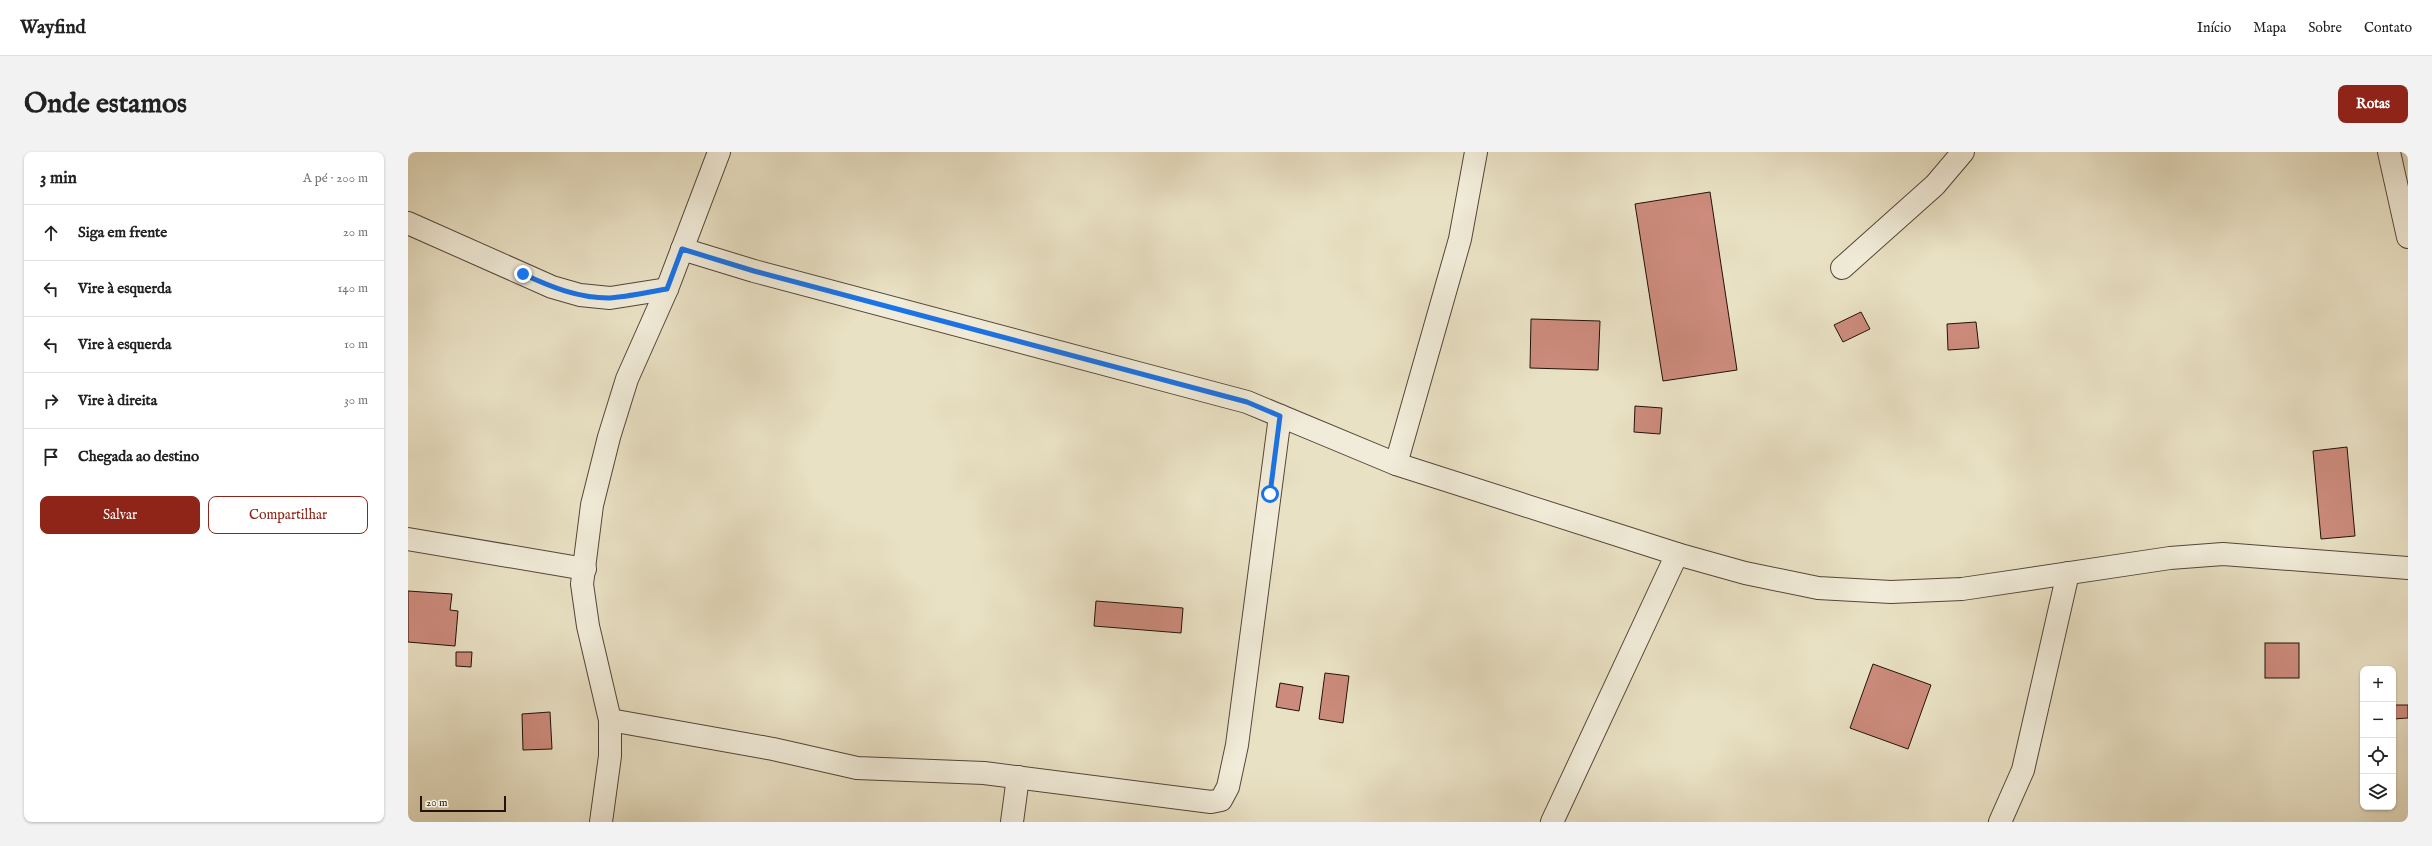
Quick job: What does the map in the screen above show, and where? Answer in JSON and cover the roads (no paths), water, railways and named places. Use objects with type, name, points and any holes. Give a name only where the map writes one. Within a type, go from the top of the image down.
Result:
[{"type":"street","points":[[601,822],[610,756],[610,720],[588,626],[582,584],[592,505],[609,437],[627,379],[667,289],[719,152]]},
{"type":"street","points":[[1396,464],[1460,239],[1476,152]]},
{"type":"street","points":[[1842,268],[1935,185],[1964,152]]},
{"type":"street","points":[[2389,152],[2408,238]]},
{"type":"street","points":[[408,223],[552,287],[580,295],[610,298],[667,289]]},
{"type":"street","points":[[682,249],[761,273],[1247,402],[1396,464],[1677,554],[1745,573],[1818,588],[1891,592],[1962,589],[2170,558],[2223,554],[2408,568]]},
{"type":"street","points":[[610,720],[772,749],[857,768],[984,773],[1211,802],[1221,800],[1228,787],[1237,745],[1280,416]]},
{"type":"street","points":[[408,539],[584,569]]},
{"type":"street","points":[[1552,822],[1677,554]]},
{"type":"street","points":[[2000,822],[2023,770],[2068,573]]},
{"type":"street","points":[[1012,822],[1018,777]]}]
